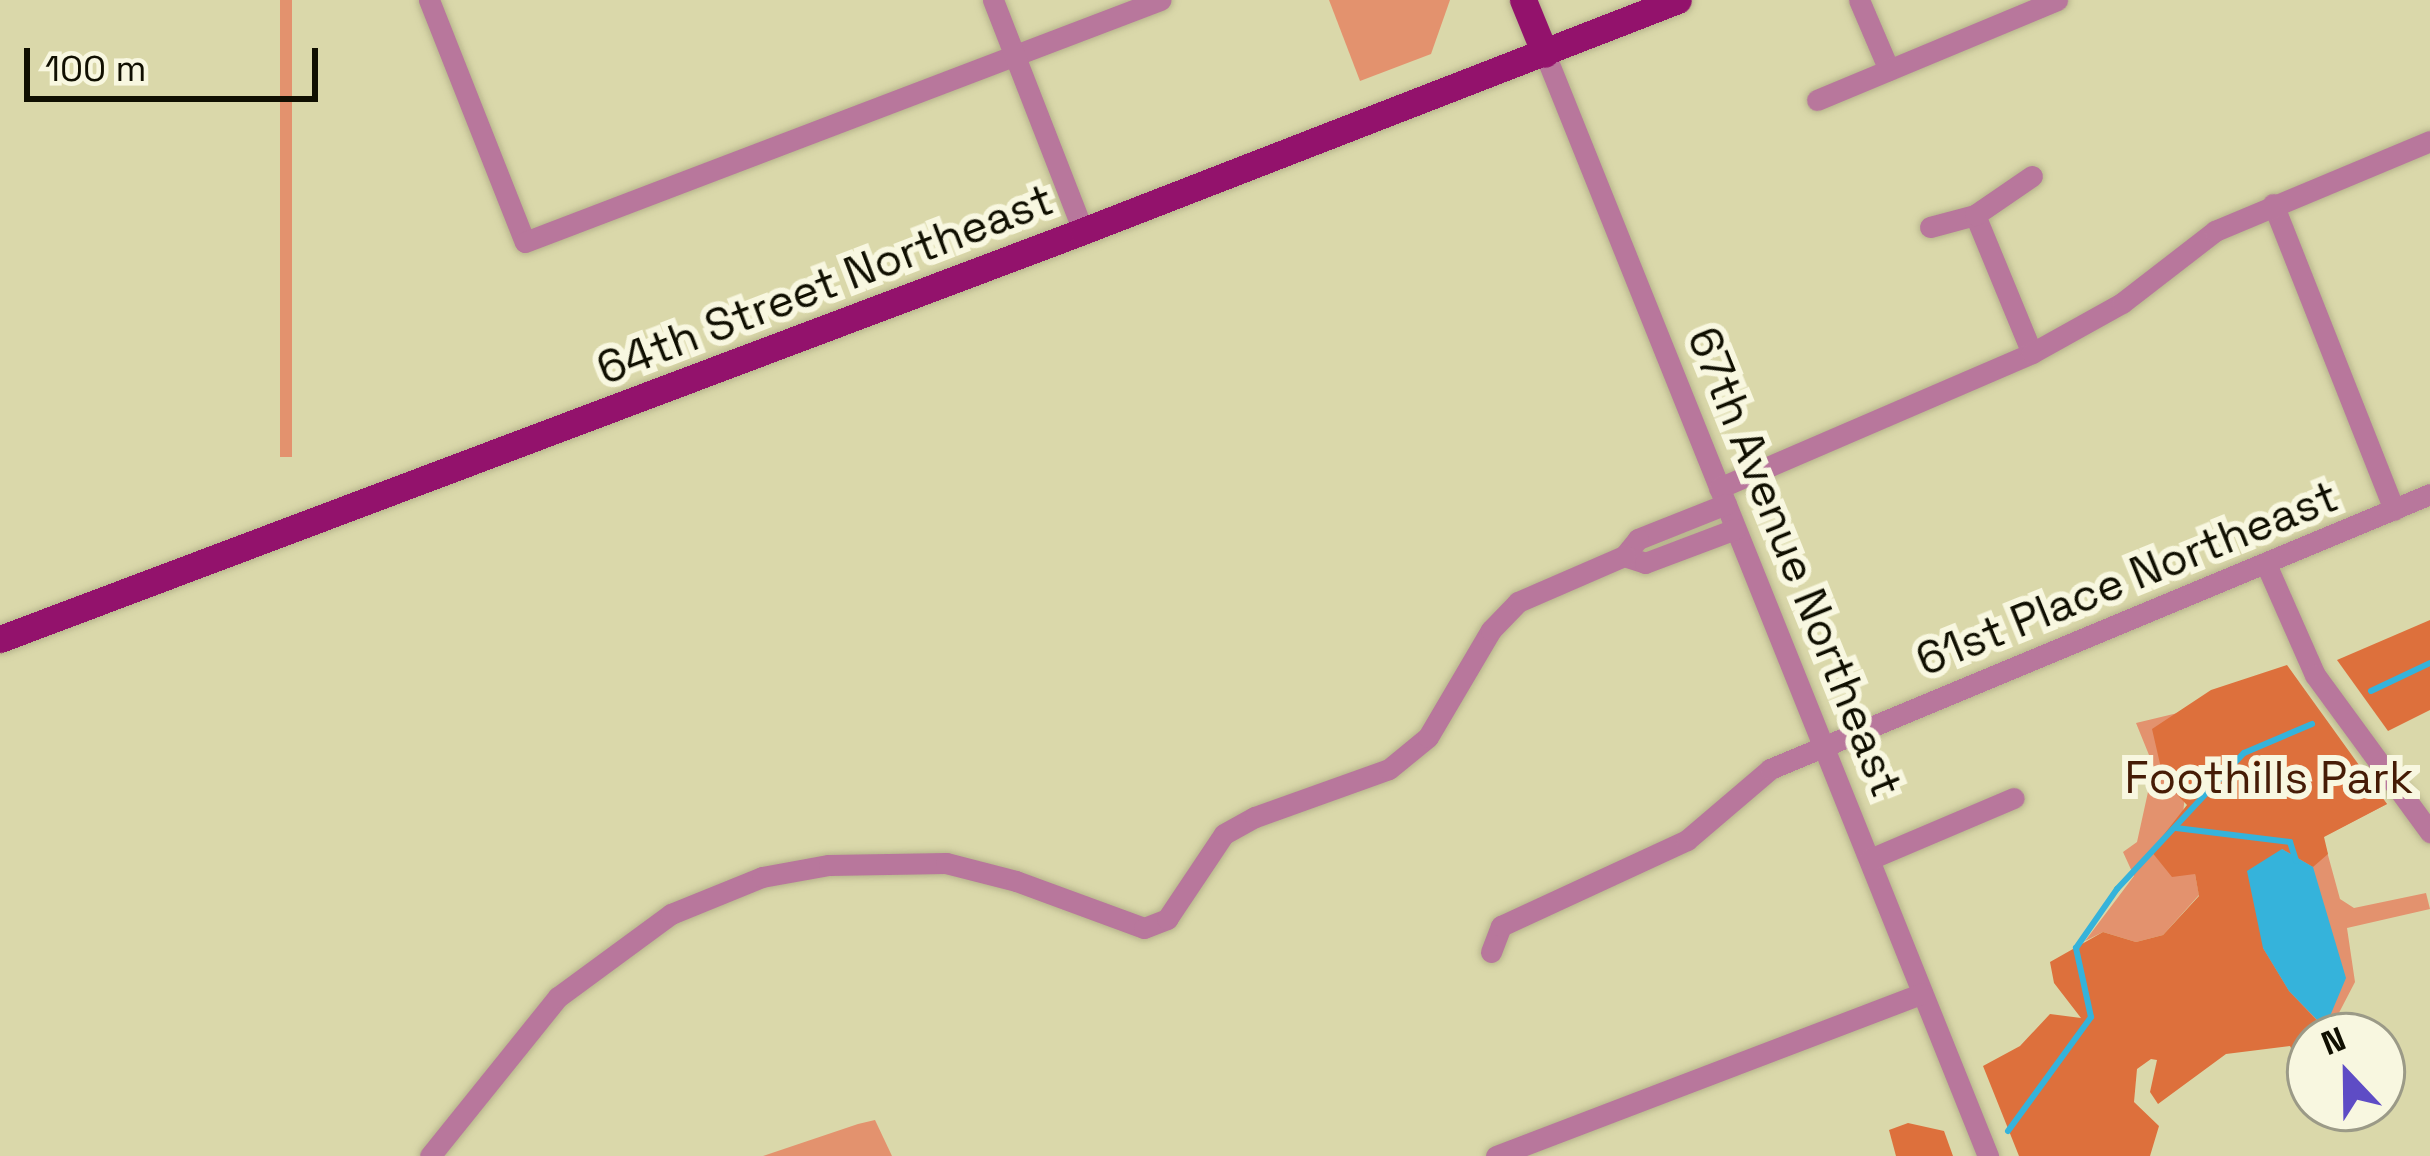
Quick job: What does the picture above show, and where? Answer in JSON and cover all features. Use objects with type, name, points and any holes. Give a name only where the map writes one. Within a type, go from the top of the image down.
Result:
[{"type":"main road","name":"67th Avenue Northeast","points":[[1523,0],[1545,54]]},
{"type":"main road","name":"64th Street Northeast","points":[[0,639],[1083,231],[1678,0]]},
{"type":"street","points":[[429,0],[525,242],[1160,0]]},
{"type":"street","points":[[993,0],[1083,231]]},
{"type":"street","points":[[1859,0],[1889,70]]},
{"type":"street","points":[[1817,100],[2056,0]]},
{"type":"street","name":"67th Avenue Northeast","points":[[1545,54],[1988,1156]]},
{"type":"street","points":[[430,1156],[558,998],[671,914],[762,877],[829,865],[946,863],[1016,881],[1144,928],[1167,919],[1224,835],[1255,817],[1389,769],[1428,737],[1491,630],[1518,602],[1624,556],[1637,539],[1722,496],[2032,353],[2122,303],[2216,231],[2430,141]]},
{"type":"street","points":[[1930,227],[1975,214],[2032,176]]},
{"type":"street","points":[[2273,204],[2394,510]]},
{"type":"street","points":[[1975,214],[2032,353]]},
{"type":"street","name":"61st Place Northeast","points":[[1491,952],[1502,926],[1687,840],[1770,769],[2430,494]]},
{"type":"street","points":[[1624,556],[1645,563],[1735,529]]},
{"type":"street","points":[[2266,565],[2314,675],[2430,832]]},
{"type":"street","points":[[1870,859],[2014,798]]},
{"type":"street","points":[[1496,1156],[1922,993]]},
{"type":"green space","points":[[280,0],[292,0],[292,457],[280,457]]},
{"type":"green space","points":[[1329,0],[1450,0],[1431,54],[1360,81]]},
{"type":"green space","name":"Foothills Park","points":[[2430,620],[2430,710],[2388,731],[2337,660]]},
{"type":"green space","points":[[2287,665],[2387,804],[2324,837],[2328,854],[2313,867],[2282,849],[2263,948],[2289,991],[2309,1012],[2286,1012],[2286,1046],[2226,1054],[2158,1104],[2150,1092],[2157,1060],[2137,1069],[2134,1102],[2159,1126],[2150,1156],[2019,1156],[1983,1066],[2020,1046],[2050,1014],[2081,1018],[2054,983],[2050,962],[2103,932],[2136,942],[2163,935],[2199,896],[2195,874],[2172,877],[2151,851],[2187,805],[2164,781],[2152,729],[2211,690]]},
{"type":"green space","name":"Foothills Park","points":[[2310,701],[2387,804],[2323,837],[2340,899],[2354,908],[2426,893],[2430,909],[2347,928],[2355,982],[2339,1012],[2286,1012],[2286,1033],[2186,782],[2183,815],[2151,851],[2195,874],[2199,895],[2163,935],[2136,942],[2103,932],[2085,941],[2134,876],[2123,852],[2137,842],[2148,792],[2160,782],[2136,723],[2186,711]]},
{"type":"green space","points":[[875,1120],[892,1156],[763,1156],[858,1124]]},
{"type":"green space","points":[[1908,1123],[1944,1131],[1953,1156],[1896,1156],[1889,1130]]},
{"type":"water","points":[[2282,849],[2313,867],[2346,978],[2332,1012],[2309,1012],[2289,991],[2263,948],[2247,871]]},
{"type":"waterway","points":[[2371,691],[2430,663]]},
{"type":"waterway","points":[[2008,1131],[2091,1017],[2076,948],[2117,889],[2244,753],[2312,724]]},
{"type":"waterway","points":[[2176,828],[2290,842],[2296,861]]}]
